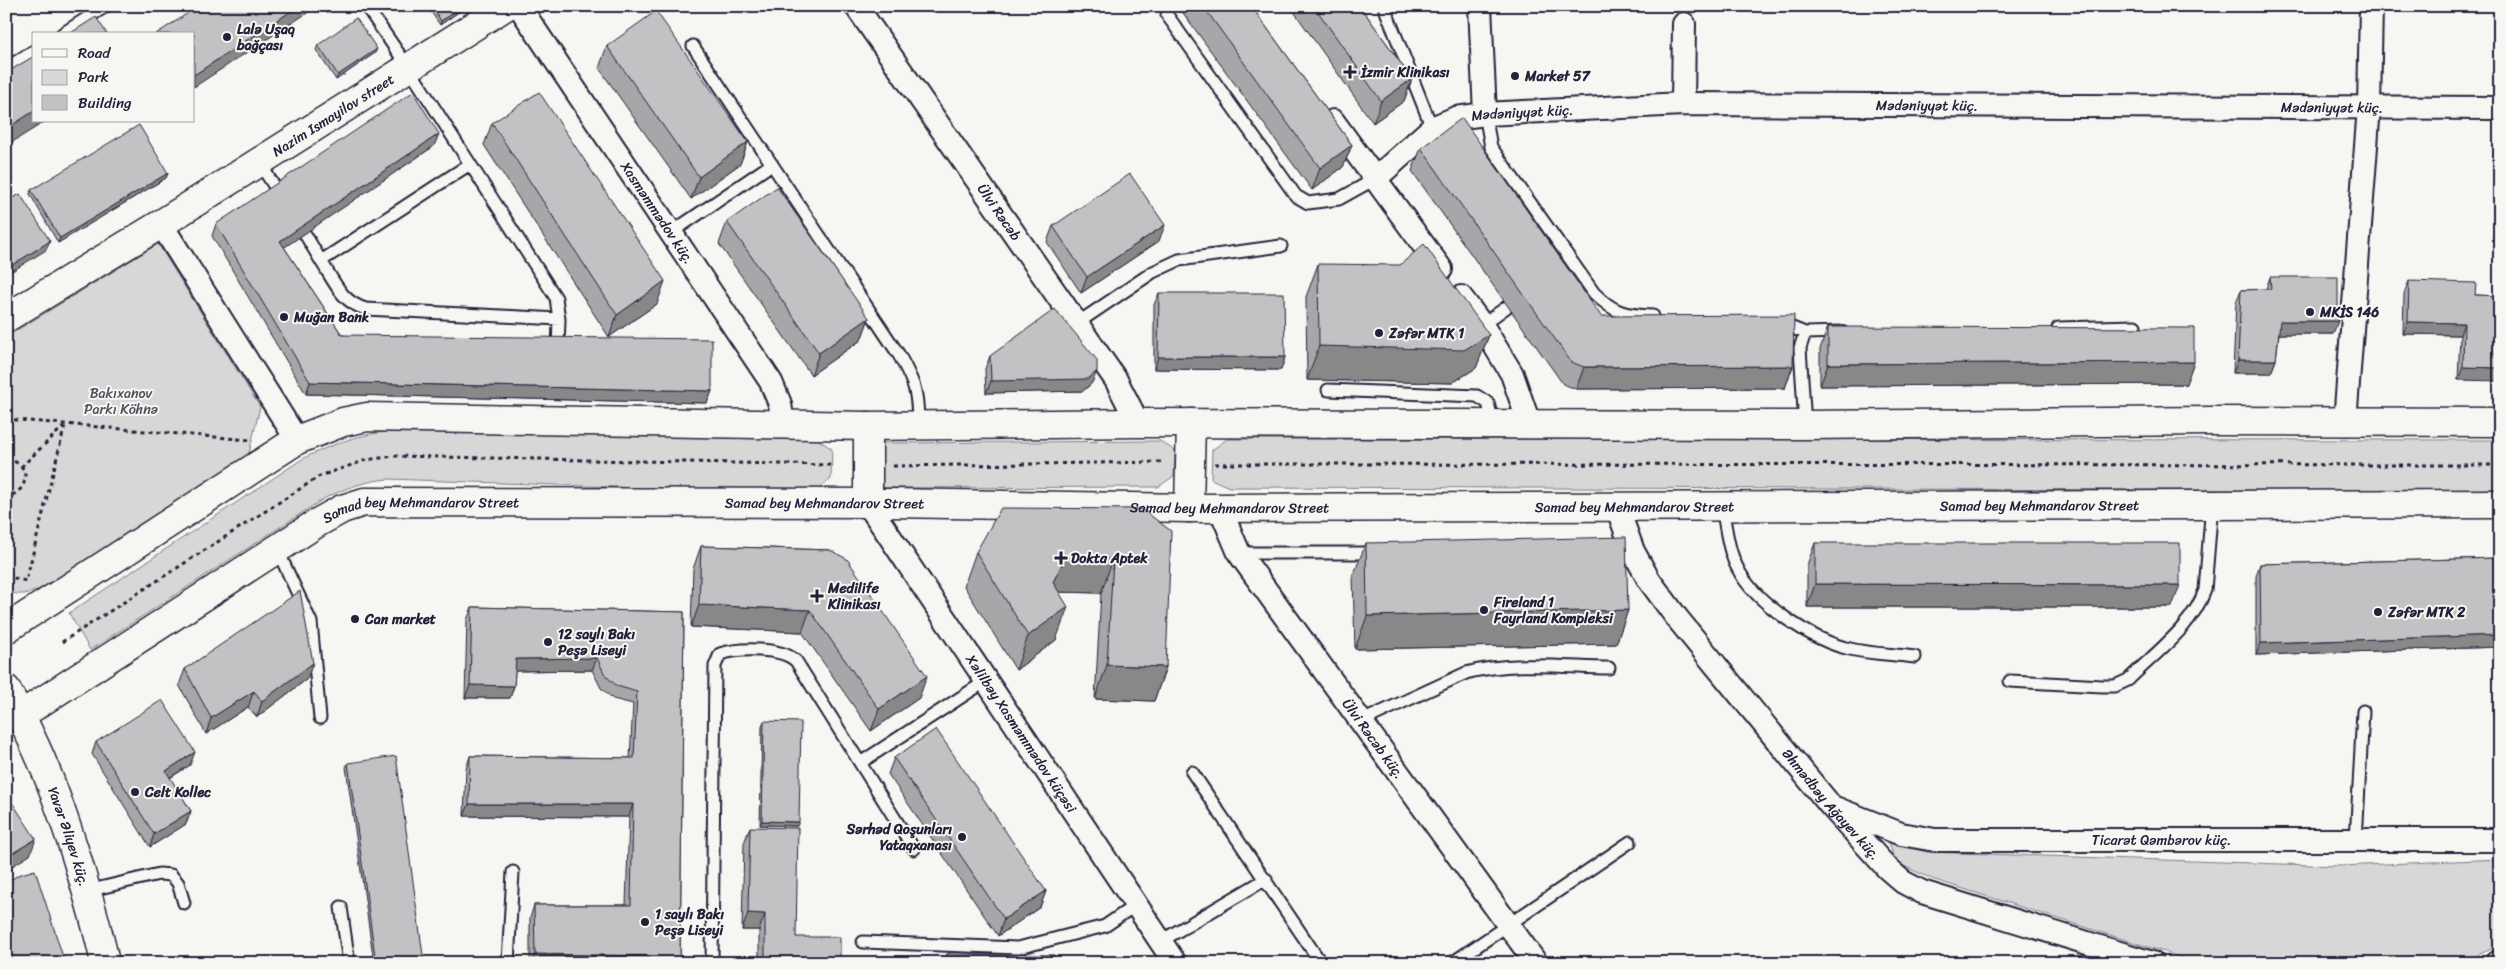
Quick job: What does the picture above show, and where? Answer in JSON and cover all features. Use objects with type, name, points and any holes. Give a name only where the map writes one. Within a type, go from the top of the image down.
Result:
[{"type":"main road","name":"Nazim Ismayilov street","points":[[6,318],[161,224],[506,6]]},
{"type":"main road","points":[[6,630],[297,440],[343,422],[367,417],[558,415],[868,426],[1138,423],[1804,425],[2500,422]]},
{"type":"main road","points":[[1189,508],[1191,423]]},
{"type":"main road","points":[[868,426],[868,504]]},
{"type":"main road","name":"Samad bey Mehmandarov Street","points":[[14,714],[317,523],[342,509],[364,502],[868,504],[1189,508],[2500,504]]},
{"type":"main road","name":"Yavər Əliyev küç.","points":[[6,689],[14,714],[54,787],[87,891],[105,963]]},
{"type":"street","name":"Xasməmmədov küç.","points":[[519,6],[771,382],[780,404],[783,424]]},
{"type":"street","name":"Ülvi Rəcəb","points":[[856,6],[1116,380],[1138,423]]},
{"type":"street","points":[[1480,6],[1485,114]]},
{"type":"street","points":[[2345,422],[2369,108],[2371,6]]},
{"type":"street","points":[[1683,104],[1684,24]]},
{"type":"street","points":[[1318,100],[1482,325],[1512,374],[1529,423]]},
{"type":"street","name":"Mədəniyyət küç.","points":[[1375,179],[1432,128],[1456,118],[1485,114],[1683,104],[2500,108]]},
{"type":"street","points":[[161,224],[297,440]]},
{"type":"street","name":"Xəlilbəy Xasməmmədov küçəsi","points":[[868,504],[1175,963]]},
{"type":"street","name":"Əhmədbəy Ağayev küç.","points":[[1617,507],[1628,551],[1677,618],[1830,805],[1902,882],[1922,892],[2152,963]]},
{"type":"street","name":"Ülvi Rəcəb küç.","points":[[1220,508],[1239,553],[1510,924],[1536,963]]},
{"type":"street","name":"Ticarət Qəmbərov küç.","points":[[1830,805],[1901,834],[1935,840],[2500,840]]},
{"type":"lane","points":[[65,32],[106,6]]},
{"type":"lane","points":[[366,6],[408,67],[556,298],[559,319],[558,350]]},
{"type":"lane","points":[[1384,6],[1432,128]]},
{"type":"lane","points":[[1167,15],[1296,196],[1308,203],[1339,199],[1375,179]]},
{"type":"lane","points":[[693,46],[899,355],[914,382],[918,397],[918,426]]},
{"type":"lane","points":[[6,68],[32,52]]},
{"type":"lane","points":[[1485,114],[1491,147],[1567,264],[1608,307],[1629,315],[1669,316]]},
{"type":"lane","points":[[260,162],[278,192]]},
{"type":"lane","points":[[322,261],[470,164]]},
{"type":"lane","points":[[672,232],[772,164]]},
{"type":"lane","points":[[305,234],[343,297],[353,306],[366,309],[559,319]]},
{"type":"lane","points":[[1076,324],[1153,272],[1180,260],[1281,246]]},
{"type":"lane","points":[[1482,325],[1508,306]]},
{"type":"lane","points":[[1769,318],[1805,333],[1854,332]]},
{"type":"lane","points":[[2048,328],[2135,326]]},
{"type":"lane","points":[[1804,425],[1800,348],[1805,333]]},
{"type":"lane","points":[[1328,390],[1477,396],[1488,403],[1493,423]]},
{"type":"lane","points":[[2010,681],[2115,686],[2128,680],[2190,619],[2200,604],[2205,590],[2212,504]]},
{"type":"lane","points":[[1722,507],[1732,557],[1746,584],[1769,605],[1796,625],[1832,644],[1851,650],[1914,657]]},
{"type":"lane","points":[[277,549],[311,622],[320,718]]},
{"type":"lane","points":[[1239,553],[1387,552]]},
{"type":"lane","points":[[712,963],[715,666],[720,654],[731,651],[780,652],[790,655],[796,661],[914,850]]},
{"type":"lane","points":[[1362,721],[1466,673],[1484,668],[1609,668]]},
{"type":"lane","points":[[860,763],[986,681]]},
{"type":"lane","points":[[2356,841],[2363,711]]},
{"type":"lane","points":[[1192,772],[1321,963]]},
{"type":"lane","points":[[1452,963],[1630,842]]},
{"type":"lane","points":[[508,963],[513,872]]},
{"type":"lane","points":[[87,891],[159,874],[171,875],[178,883],[184,903]]},
{"type":"lane","points":[[1161,941],[1266,879]]},
{"type":"lane","points":[[863,942],[1018,948],[1106,926],[1137,904]]},
{"type":"lane","points":[[341,907],[349,963]]},
{"type":"path","points":[[6,419],[252,440]]},
{"type":"path","points":[[22,467],[65,425]]},
{"type":"path","points":[[6,576],[26,581],[65,425]]},
{"type":"path","points":[[6,460],[13,460],[22,467],[25,477],[24,488],[16,495],[6,497]]},
{"type":"path","points":[[892,466],[1165,462]]},
{"type":"path","points":[[1212,464],[2500,465]]},
{"type":"green space","name":"Bakıxanov Parkı Köhnə","points":[[158,244],[260,407],[248,457],[48,585],[33,592],[23,594],[6,591],[6,337]]},
{"type":"green space","points":[[385,432],[813,436],[832,449],[831,479],[812,494],[388,479],[371,481],[325,498],[90,650],[69,613],[304,458],[343,441]]},
{"type":"green space","points":[[1227,439],[2500,440],[2500,491],[1229,487],[1211,479],[1212,450]]},
{"type":"green space","points":[[1160,441],[1175,451],[1174,476],[1158,487],[883,488],[882,443]]},
{"type":"green space","points":[[1889,842],[1927,852],[2340,866],[2500,859],[2500,945],[2460,963],[2199,963],[1932,879],[1895,862]]},
{"type":"building","points":[[199,6],[299,6],[195,74],[195,32],[159,32]]},
{"type":"building","points":[[432,6],[463,6],[441,21]]},
{"type":"building","points":[[1203,6],[1251,6],[1352,145],[1320,168]]},
{"type":"building","points":[[1314,6],[1360,6],[1412,79],[1381,101]]},
{"type":"building","points":[[656,11],[748,142],[699,177],[607,46]]},
{"type":"building","points":[[96,17],[106,32],[72,32]]},
{"type":"building","points":[[356,18],[377,49],[338,75],[318,45]]},
{"type":"building","points":[[32,57],[32,112],[6,129],[6,73]]},
{"type":"building","points":[[413,92],[439,134],[280,241],[342,335],[712,339],[712,391],[310,382],[216,224]]},
{"type":"building","points":[[539,92],[665,281],[617,315],[492,123]]},
{"type":"building","points":[[1462,118],[1601,316],[1794,315],[1793,366],[1584,367],[1571,362],[1421,148]]},
{"type":"building","points":[[139,125],[168,173],[60,238],[31,190]]},
{"type":"building","points":[[1130,174],[1165,225],[1087,277],[1053,226]]},
{"type":"building","points":[[777,187],[869,318],[819,353],[727,222]]},
{"type":"building","points":[[20,194],[50,241],[6,269],[6,202]]},
{"type":"building","points":[[1424,244],[1489,335],[1464,350],[1319,346],[1318,264],[1400,265]]},
{"type":"building","points":[[2270,277],[2338,277],[2338,321],[2280,321],[2276,360],[2238,360],[2241,290],[2271,289]]},
{"type":"building","points":[[2409,281],[2476,283],[2475,295],[2500,296],[2500,368],[2463,367],[2464,323],[2408,322]]},
{"type":"building","points":[[1159,293],[1284,293],[1285,357],[1158,357]]},
{"type":"building","points":[[1055,309],[1097,360],[1097,371],[1088,379],[991,381],[990,356]]},
{"type":"building","points":[[1828,327],[2194,328],[2194,362],[1828,364]]},
{"type":"building","points":[[1001,508],[1142,509],[1171,531],[1166,667],[1107,665],[1113,559],[1065,558],[1053,582],[1068,607],[1028,636],[976,552]]},
{"type":"building","points":[[1626,537],[1628,610],[1367,616],[1366,543]]},
{"type":"building","points":[[1815,543],[2180,543],[2180,585],[1815,584]]},
{"type":"building","points":[[701,546],[830,550],[847,559],[927,676],[879,709],[810,610],[699,605]]},
{"type":"building","name":"Zəfər MTK 2","points":[[2500,558],[2500,635],[2261,643],[2260,564]]},
{"type":"building","points":[[300,591],[313,663],[262,701],[254,691],[211,718],[185,669]]},
{"type":"building","points":[[472,607],[684,612],[680,963],[650,963],[650,956],[535,954],[534,905],[631,905],[633,804],[469,804],[470,756],[634,758],[637,692],[617,686],[605,675],[597,658],[516,659],[514,686],[470,685]]},
{"type":"building","points":[[162,700],[195,752],[166,771],[191,811],[154,834],[96,742]]},
{"type":"building","points":[[764,721],[801,722],[799,822],[762,821]]},
{"type":"building","points":[[936,729],[1046,891],[1004,919],[894,758]]},
{"type":"building","points":[[396,756],[424,963],[376,963],[348,763]]},
{"type":"building","points":[[6,793],[36,839],[6,857]]},
{"type":"building","points":[[750,827],[798,828],[796,937],[840,937],[840,963],[765,963],[765,914],[748,913]]},
{"type":"building","points":[[35,870],[65,963],[6,963],[6,883],[18,875]]},
{"type":"building","points":[[947,954],[1054,955],[1054,963],[947,963]]},
{"type":"place","name":"Lalə Uşaq bağçası","points":[[227,37]]},
{"type":"place","name":"İzmir Klinikası","points":[[1350,72]]},
{"type":"place","name":"Market 57","points":[[1515,76]]},
{"type":"place","name":"MKİS 146","points":[[2310,312]]},
{"type":"place","name":"Muğan Bank","points":[[284,317]]},
{"type":"place","name":"Zəfər MTK 1","points":[[1379,333]]},
{"type":"place","name":"Dokta Aptek","points":[[1061,558]]},
{"type":"place","name":"Medilife Klinikası","points":[[817,596]]},
{"type":"place","name":"Fireland 1 Fayrland Kompleksi","points":[[1484,610]]},
{"type":"place","name":"Zəfər MTK 2","points":[[2378,612]]},
{"type":"place","name":"Can market","points":[[355,619]]},
{"type":"place","name":"12 saylı Bakı Peşə Liseyi","points":[[548,642]]},
{"type":"place","name":"Celt Kollec","points":[[135,792]]},
{"type":"place","name":"Sərhəd Qoşunları Yataqxanası","points":[[962,837]]},
{"type":"place","name":"1 saylı Bakı Peşə Liseyi","points":[[645,922]]}]
